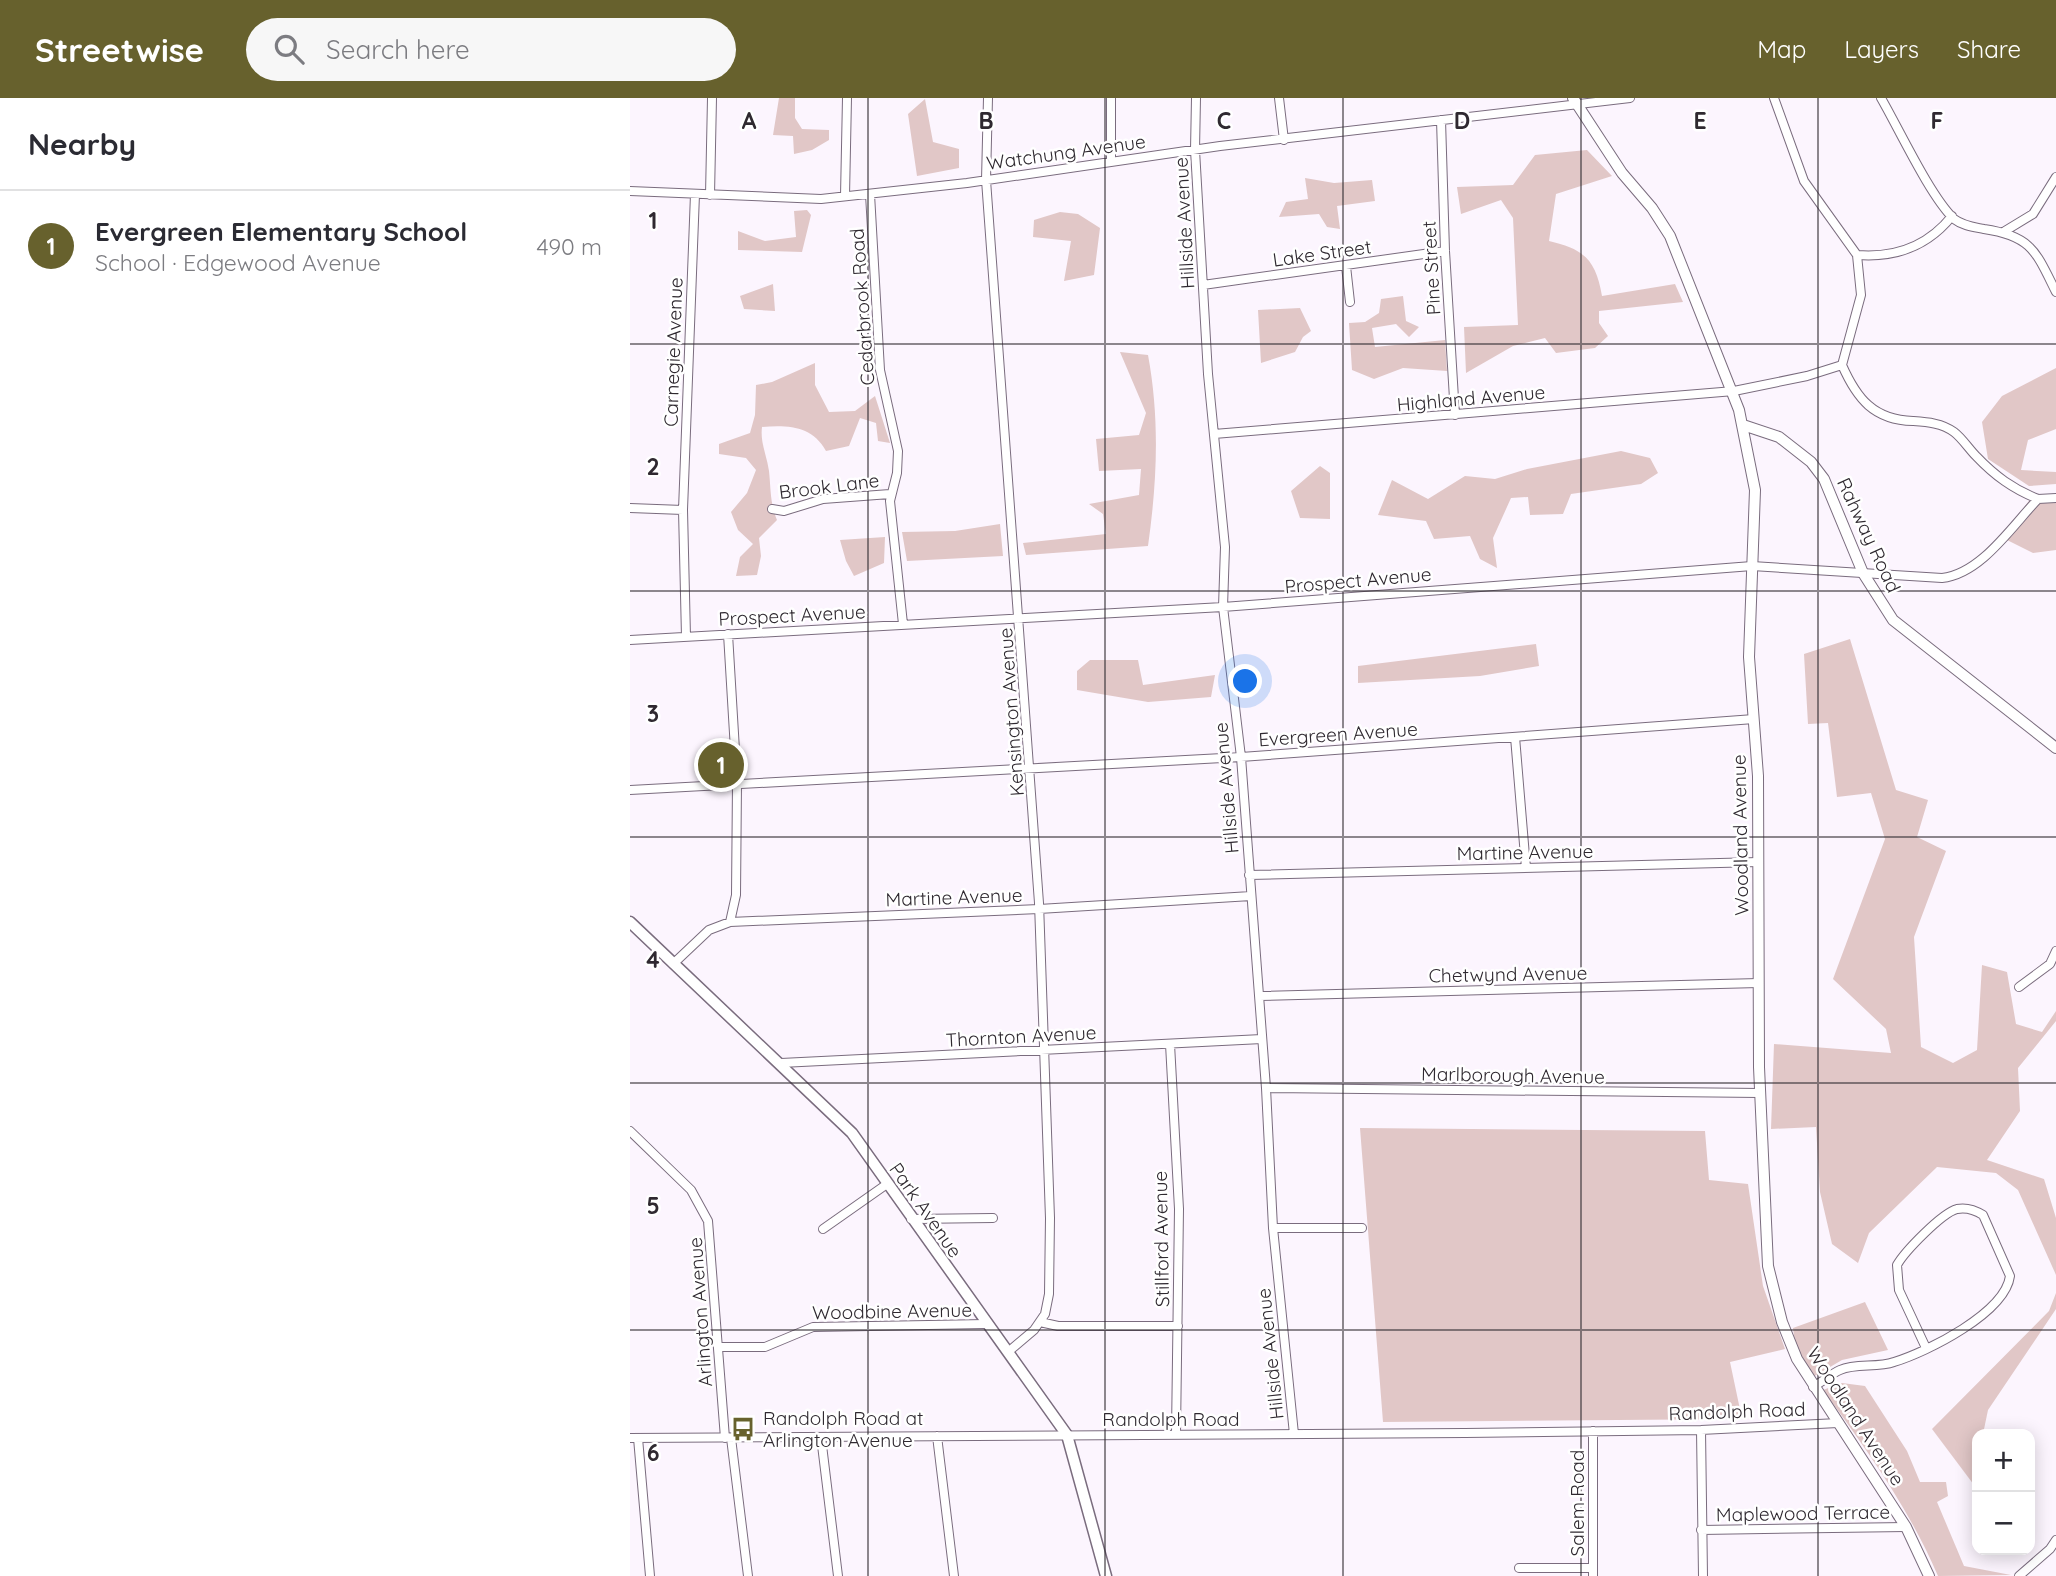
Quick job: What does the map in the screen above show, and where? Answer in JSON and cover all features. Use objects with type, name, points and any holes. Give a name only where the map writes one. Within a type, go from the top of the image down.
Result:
[{"type":"main road","name":"Park Avenue","points":[[630,923],[852,1133],[1067,1435],[1105,1576]]},
{"type":"street","points":[[710,195],[712,98]]},
{"type":"street","points":[[845,197],[847,98]]},
{"type":"street","name":"Kensington Avenue","points":[[988,98],[986,180],[1020,617],[1039,909],[1050,1219],[1049,1294],[1040,1322]]},
{"type":"street","points":[[1111,98],[1111,160]]},
{"type":"street","name":"Hillside Avenue","points":[[1196,98],[1195,150],[1203,285],[1213,434],[1225,547],[1223,607],[1241,757],[1266,1088],[1273,1228],[1294,1434]]},
{"type":"street","points":[[1279,98],[1284,139]]},
{"type":"street","name":"Watchung Avenue","points":[[630,191],[821,199],[845,197],[986,180],[1111,160],[1574,102],[1630,98]]},
{"type":"street","points":[[1774,98],[1804,181],[1857,255],[1861,295],[1842,365],[1850,384],[1873,412],[1899,421],[1942,425],[1955,432],[2001,481],[2038,499],[2056,498]]},
{"type":"street","points":[[1881,98],[1943,206],[1952,216],[1966,226],[2005,231],[2024,240],[2035,251],[2056,292]]},
{"type":"street","name":"Woodland Avenue","points":[[1574,102],[1670,236],[1743,425],[1755,490],[1749,657],[1758,776],[1760,1093],[1768,1266],[1790,1345],[1813,1387],[1906,1527],[1929,1576]]},
{"type":"street","name":"Pine Street","points":[[1441,120],[1445,251],[1455,415]]},
{"type":"street","points":[[2005,231],[2033,214],[2056,177]]},
{"type":"street","name":"Carnegie Avenue","points":[[685,637],[682,510],[695,194]]},
{"type":"street","name":"Cedarbrook Road","points":[[870,194],[880,370],[898,452],[897,473],[890,494],[903,624]]},
{"type":"street","points":[[1857,255],[1891,254],[1912,248],[1930,237],[1952,216]]},
{"type":"street","name":"Lake Street","points":[[1203,285],[1445,251]]},
{"type":"street","points":[[1346,266],[1350,302]]},
{"type":"street","name":"Highland Avenue","points":[[1213,434],[1732,392],[1807,376],[1842,365]]},
{"type":"street","name":"Rahway Road","points":[[1743,425],[1779,437],[1811,462],[1824,479],[1835,502],[1863,573],[1893,620],[2056,748]]},
{"type":"street","name":"Brook Lane","points":[[772,509],[784,511],[823,499],[890,494]]},
{"type":"street","name":"Prospect Avenue","points":[[630,640],[1223,607],[1752,566],[1954,577],[1973,567],[2038,499]]},
{"type":"street","points":[[630,508],[682,510]]},
{"type":"street","points":[[728,634],[737,783],[736,895],[730,922]]},
{"type":"street","name":"Evergreen Avenue","points":[[630,790],[1241,757],[1754,719]]},
{"type":"street","points":[[1516,737],[1526,868]]},
{"type":"street","name":"Martine Avenue","points":[[1249,875],[1759,862]]},
{"type":"street","name":"Martine Avenue","points":[[673,964],[709,930],[730,922],[1039,909],[1251,896]]},
{"type":"street","points":[[2019,987],[2050,964],[2056,951]]},
{"type":"street","name":"Chetwynd Avenue","points":[[1259,996],[1759,983]]},
{"type":"street","name":"Thornton Avenue","points":[[781,1063],[1262,1039]]},
{"type":"street","name":"Stillford Avenue","points":[[1170,1044],[1179,1209],[1176,1433]]},
{"type":"street","name":"Marlborough Avenue","points":[[1266,1088],[1760,1093]]},
{"type":"street","name":"Arlington Avenue","points":[[630,1131],[691,1190],[708,1221],[728,1438],[748,1576]]},
{"type":"street","points":[[823,1229],[887,1184]]},
{"type":"street","points":[[1813,1387],[1842,1369],[1893,1363],[1926,1348],[1963,1331],[2009,1286],[2011,1276],[1983,1215],[1977,1211],[1962,1208],[1945,1215],[1897,1265],[1899,1290],[1926,1348]]},
{"type":"street","points":[[911,1219],[993,1218]]},
{"type":"street","points":[[1273,1228],[1362,1228]]},
{"type":"street","points":[[1008,1352],[1040,1322],[1058,1326],[1178,1326]]},
{"type":"street","name":"Woodbine Avenue","points":[[719,1347],[765,1347],[813,1326],[986,1324]]},
{"type":"street","name":"Randolph Road","points":[[634,1438],[1701,1430],[1838,1423]]},
{"type":"street","points":[[1701,1430],[1703,1576]]},
{"type":"street","name":"Salem Road","points":[[1593,1431],[1593,1572]]},
{"type":"street","points":[[937,1436],[954,1576]]},
{"type":"street","points":[[821,1437],[838,1576]]},
{"type":"street","points":[[634,1438],[650,1576]]},
{"type":"street","name":"Maplewood Terrace","points":[[1701,1530],[1906,1527]]},
{"type":"street","points":[[2019,1576],[2050,1549],[2056,1540]]},
{"type":"street","points":[[1518,1569],[1593,1572]]},
{"type":"shaded area","points":[[779,98],[795,98],[795,118],[802,129],[829,130],[829,140],[812,150],[794,154],[793,136],[773,135]]},
{"type":"shaded area","points":[[925,99],[933,142],[959,149],[959,168],[917,176],[908,114]]},
{"type":"shaded area","points":[[1587,150],[1612,176],[1556,194],[1549,241],[1580,252],[1586,258],[1596,273],[1602,296],[1675,284],[1683,302],[1599,311],[1599,323],[1608,336],[1595,348],[1556,353],[1545,338],[1513,346],[1466,373],[1464,327],[1518,325],[1513,218],[1501,200],[1461,214],[1457,187],[1513,185],[1535,155]]},
{"type":"shaded area","points":[[1305,178],[1334,183],[1372,180],[1375,201],[1337,206],[1340,229],[1327,227],[1319,214],[1279,217],[1286,202],[1308,199]]},
{"type":"shaded area","points":[[807,210],[811,215],[802,252],[738,250],[738,231],[765,241],[796,237],[794,211]]},
{"type":"shaded area","points":[[1060,212],[1078,214],[1100,228],[1094,275],[1064,281],[1071,241],[1033,237],[1034,220]]},
{"type":"shaded area","points":[[773,284],[775,311],[744,309],[740,296]]},
{"type":"shaded area","points":[[1403,296],[1406,321],[1419,327],[1409,337],[1396,324],[1372,328],[1375,347],[1445,340],[1447,371],[1403,368],[1374,379],[1352,370],[1349,323],[1365,322],[1379,313],[1381,299]]},
{"type":"shaded area","points":[[1300,308],[1311,331],[1303,337],[1295,352],[1261,363],[1258,310]]},
{"type":"shaded area","points":[[1120,352],[1148,355],[1152,379],[1156,451],[1148,546],[1026,555],[1023,543],[1106,534],[1103,514],[1089,504],[1139,495],[1141,469],[1099,471],[1096,439],[1139,435],[1146,413]]},
{"type":"shaded area","points":[[815,363],[815,385],[829,412],[855,411],[875,396],[890,443],[878,441],[876,423],[860,418],[849,446],[826,451],[814,436],[799,429],[762,427],[777,520],[759,538],[761,556],[757,575],[736,576],[740,557],[753,544],[738,530],[731,512],[747,493],[756,470],[746,458],[719,454],[719,444],[750,433],[755,415],[756,385],[772,382]]},
{"type":"shaded area","points":[[2056,368],[2056,429],[2028,440],[2021,470],[2056,472],[2056,484],[2029,486],[1988,459],[1982,422],[2002,396]]},
{"type":"shaded area","points":[[1621,451],[1650,458],[1658,473],[1641,484],[1571,494],[1563,514],[1530,515],[1528,497],[1511,498],[1493,538],[1497,568],[1480,559],[1470,536],[1434,539],[1426,521],[1378,515],[1392,480],[1428,499],[1465,476],[1495,479],[1527,469]]},
{"type":"shaded area","points":[[1320,466],[1330,473],[1330,519],[1300,518],[1291,491]]},
{"type":"shaded area","points":[[2056,494],[2056,550],[2033,553],[2001,537],[2032,497]]},
{"type":"shaded area","points":[[1000,524],[1003,556],[907,561],[902,532],[955,531]]},
{"type":"shaded area","points":[[885,537],[884,563],[854,576],[840,540]]},
{"type":"shaded area","points":[[1850,639],[1896,790],[1928,800],[1917,837],[1946,851],[1914,937],[1921,1047],[1953,1063],[1977,1050],[1982,965],[2007,972],[2016,1024],[2042,1032],[2056,1011],[2056,1021],[2018,1068],[2020,1111],[1987,1160],[2044,1179],[2056,1218],[2056,1275],[2018,1190],[1996,1173],[1937,1167],[1869,1233],[1858,1263],[1832,1244],[1820,1192],[1816,1127],[1771,1129],[1774,1044],[1891,1053],[1886,1029],[1833,979],[1885,839],[1871,793],[1837,797],[1828,723],[1808,724],[1804,654]]},
{"type":"shaded area","points":[[1536,644],[1539,666],[1480,676],[1358,683],[1358,666]]},
{"type":"shaded area","points":[[1090,660],[1138,660],[1143,685],[1215,675],[1211,697],[1148,702],[1077,690],[1077,671]]},
{"type":"shaded area","points":[[1360,1128],[1705,1131],[1709,1180],[1748,1184],[1763,1286],[1785,1349],[1730,1362],[1742,1419],[1383,1422]]},
{"type":"shaded area","points":[[2056,1293],[2056,1309],[1988,1410],[1984,1429],[1972,1429],[1972,1482],[1932,1429],[2049,1311]]},
{"type":"shaded area","points":[[1865,1302],[1888,1350],[1842,1360],[1813,1377],[1795,1343],[1793,1328]]},
{"type":"shaded area","points":[[1842,1383],[1865,1386],[1907,1451],[1920,1482],[1946,1482],[1948,1496],[1937,1502],[1964,1566],[2011,1575],[1938,1576],[1900,1503],[1823,1390]]},
{"type":"place","name":"Evergreen Elementary School","points":[[721,765]]},
{"type":"place","name":"Randolph Road at Arlington Avenue","points":[[743,1429]]}]
